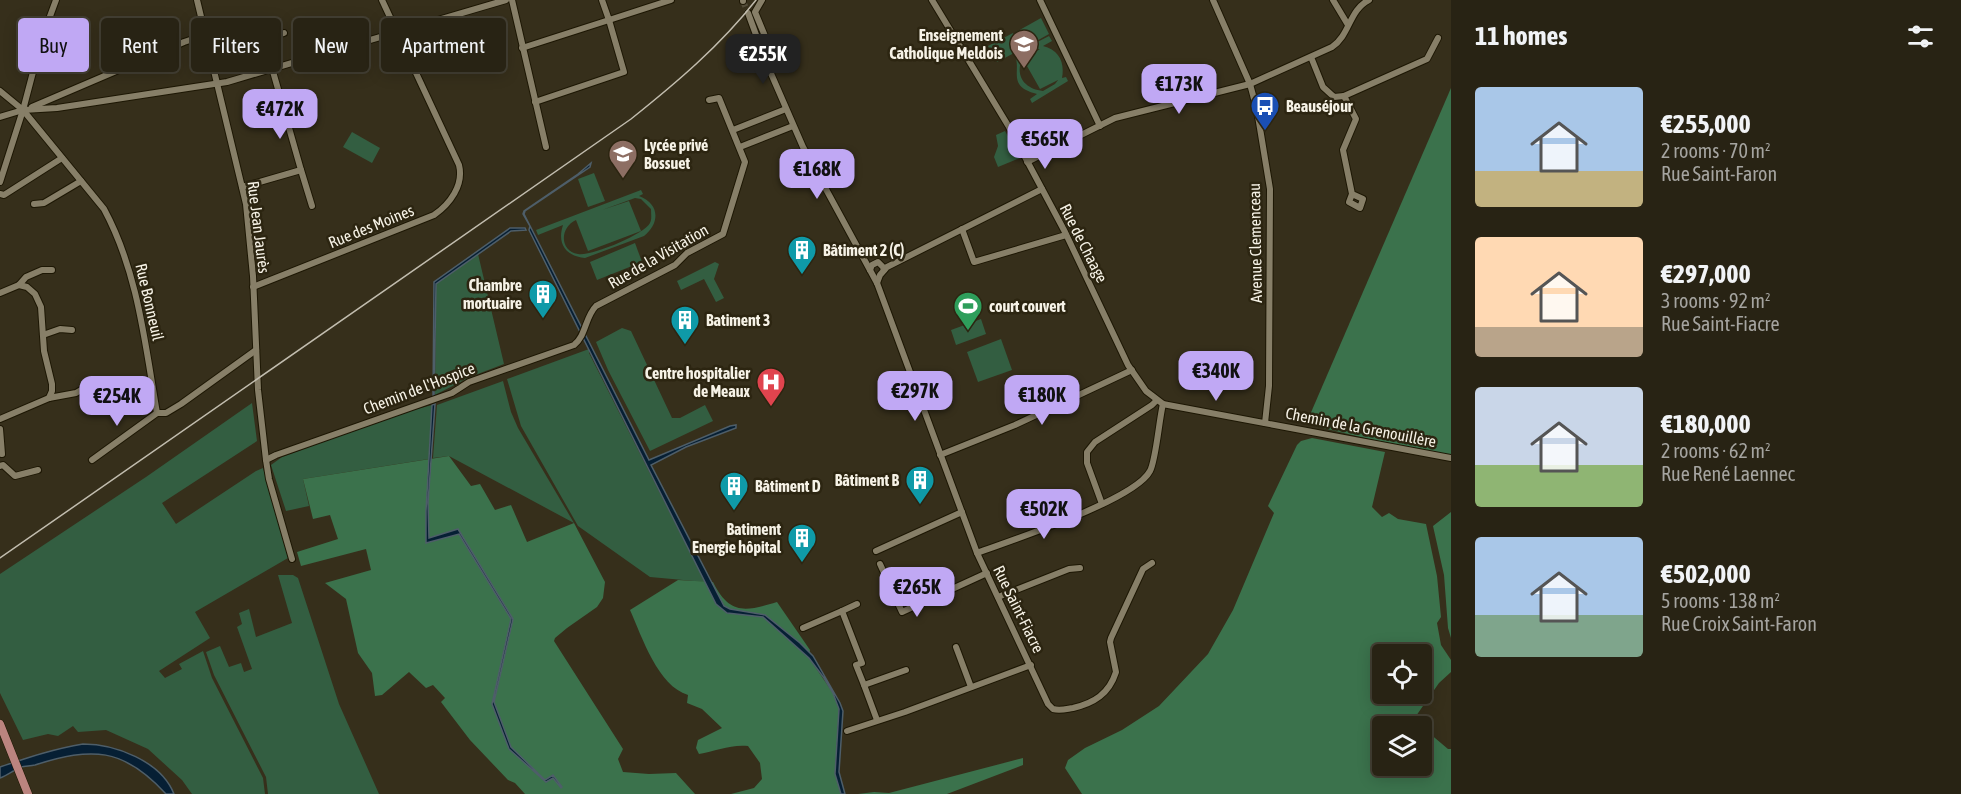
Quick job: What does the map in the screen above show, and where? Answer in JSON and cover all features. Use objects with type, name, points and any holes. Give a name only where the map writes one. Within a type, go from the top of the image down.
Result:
[{"type":"main road","points":[[0,724],[28,794]]},
{"type":"street","points":[[0,182],[23,110],[42,38],[56,0]]},
{"type":"street","name":"Rue Jean Jaurès","points":[[197,0],[201,18]]},
{"type":"street","name":"Rue des Moines","points":[[382,0],[390,18]]},
{"type":"street","points":[[444,18],[506,0]]},
{"type":"street","points":[[512,0],[546,147]]},
{"type":"street","points":[[535,102],[624,72],[603,0]]},
{"type":"street","points":[[522,48],[671,0]]},
{"type":"street","points":[[762,0],[755,12],[772,54],[771,59],[766,62]]},
{"type":"street","name":"Rue de Chaage","points":[[932,0],[992,97],[1042,189],[1132,370],[1146,391],[1160,402]]},
{"type":"street","points":[[1040,0],[1100,126]]},
{"type":"street","name":"Avenue Clemenceau","points":[[1213,0],[1250,84],[1257,110],[1270,189],[1269,386],[1265,423]]},
{"type":"street","points":[[1333,0],[1348,25]]},
{"type":"street","points":[[1027,162],[1126,114],[1175,104],[1250,84],[1311,57],[1337,44],[1356,9],[1369,0]]},
{"type":"street","points":[[747,13],[793,126],[819,178],[866,260],[877,269],[891,265],[1042,189]]},
{"type":"street","points":[[281,65],[381,36]]},
{"type":"street","points":[[1311,57],[1323,87],[1328,93],[1334,97],[1344,96],[1427,59],[1438,38]]},
{"type":"street","points":[[0,117],[23,110],[191,40]]},
{"type":"street","name":"Rue Jean Jaurès","points":[[214,72],[246,204],[258,390],[266,460],[269,479],[292,559]]},
{"type":"street","points":[[23,110],[57,108],[217,84],[258,72]]},
{"type":"street","points":[[273,72],[312,206]]},
{"type":"street","name":"Rue des Moines","points":[[253,287],[419,222],[441,211],[456,191],[461,175],[455,156],[415,72]]},
{"type":"street","name":"Rue Bonneuil","points":[[0,91],[23,110],[104,209],[128,265],[149,358],[157,413]]},
{"type":"street","points":[[1344,96],[1356,119],[1343,150],[1352,194]]},
{"type":"street","name":"Rue de la Visitation","points":[[580,339],[590,313],[596,306],[675,265],[687,253],[723,234],[745,162],[719,98],[709,100]]},
{"type":"street","points":[[733,130],[786,109]]},
{"type":"street","points":[[740,147],[793,126]]},
{"type":"street","points":[[0,194],[4,195],[62,158]]},
{"type":"street","points":[[242,187],[301,170]]},
{"type":"street","points":[[34,204],[44,203],[81,181]]},
{"type":"street","points":[[962,230],[974,262],[1066,235]]},
{"type":"street","name":"Rue Saint-Fiacre","points":[[877,269],[877,283],[977,553],[1048,704],[1053,710],[1087,705],[1103,695],[1116,672],[1111,638],[1143,569],[1152,563]]},
{"type":"street","points":[[0,293],[19,285],[26,277],[34,273],[52,270]]},
{"type":"street","points":[[19,285],[27,287],[35,294],[40,307],[44,351],[52,384],[50,398]]},
{"type":"street","points":[[43,334],[60,329],[72,330]]},
{"type":"street","name":"Chemin de l'Hospice","points":[[266,460],[452,393],[469,382],[574,345],[580,339]]},
{"type":"street","points":[[92,460],[157,413],[166,413],[181,404],[256,350]]},
{"type":"street","points":[[940,455],[1023,421],[1132,370]]},
{"type":"street","points":[[0,419],[50,398],[76,393],[86,387]]},
{"type":"street","points":[[1102,504],[1087,463],[1087,452],[1095,442],[1152,405],[1160,402],[1265,423]]},
{"type":"street","points":[[977,553],[1102,504],[1124,494],[1140,483],[1149,473],[1160,402]]},
{"type":"street","name":"Chemin de la Grenouillère","points":[[1265,423],[1451,459]]},
{"type":"street","points":[[0,429],[2,463],[15,476],[38,470]]},
{"type":"street","points":[[876,551],[962,512]]},
{"type":"street","points":[[880,564],[902,612],[987,573]]},
{"type":"street","points":[[998,597],[1069,569],[1080,568]]},
{"type":"street","points":[[803,628],[857,604]]},
{"type":"street","points":[[842,611],[862,663],[856,665],[877,720]]},
{"type":"street","points":[[956,646],[971,687]]},
{"type":"street","points":[[846,731],[1031,665]]},
{"type":"street","points":[[864,685],[906,670]]},
{"type":"green space","points":[[1041,18],[1049,34],[1024,48],[1016,32]]},
{"type":"green space","points":[[1013,33],[1022,49],[997,62],[988,46]]},
{"type":"green space","points":[[1049,36],[1052,41],[1043,46],[1053,50],[1060,57],[1063,67],[1062,78],[1066,77],[1068,81],[1032,103],[1030,99],[1037,94],[1027,91],[1018,82],[1014,54]],"holes":[[[1040,49],[1023,59],[1040,89],[1058,80],[1043,91],[1026,84],[1020,75],[1020,64],[1023,57]]]},
{"type":"green space","points":[[1451,88],[1451,455],[1306,424]]},
{"type":"green space","points":[[1005,131],[1020,158],[998,167],[994,157],[998,146],[996,135]]},
{"type":"green space","points":[[352,132],[380,148],[372,163],[343,147]]},
{"type":"green space","points":[[594,173],[605,201],[588,207],[578,179]]},
{"type":"green space","points":[[641,190],[643,194],[639,196],[651,204],[655,214],[653,225],[644,236],[585,258],[572,255],[564,248],[561,237],[563,225],[538,235],[536,230]],"holes":[[[635,198],[641,199],[651,209],[650,223],[646,228],[638,233],[617,244],[594,252],[578,254],[567,248],[565,233],[571,223],[576,220],[588,251],[641,231],[629,201],[602,210]]]},
{"type":"green space","points":[[635,243],[642,262],[597,280],[590,262]]},
{"type":"green space","points":[[478,254],[504,364],[470,377],[435,395],[436,284]]},
{"type":"green space","points":[[715,262],[719,264],[714,279],[724,298],[716,302],[704,279],[681,290],[677,281]]},
{"type":"green space","name":"court couvert","points":[[981,319],[986,334],[956,345],[951,330]]},
{"type":"green space","points":[[622,328],[631,331],[672,418],[680,418],[705,405],[713,421],[650,451],[596,342]]},
{"type":"green space","points":[[1001,339],[1012,370],[978,382],[967,352]]},
{"type":"green space","points":[[589,349],[705,582],[650,577],[578,526],[521,426],[507,379]]},
{"type":"green space","points":[[503,381],[511,412],[518,428],[574,523],[449,456],[433,458],[437,405]]},
{"type":"green space","points":[[252,403],[257,441],[162,503],[176,524],[263,468],[288,558],[195,612],[210,638],[159,671],[165,678],[182,669],[179,664],[203,651],[212,678],[263,778],[265,794],[192,794],[182,780],[148,749],[106,730],[78,732],[73,726],[58,736],[48,734],[23,740],[0,693],[0,574]]},
{"type":"green space","points":[[432,405],[429,459],[303,479],[309,506],[286,511],[271,465],[282,457],[399,414]]},
{"type":"green space","points":[[1312,438],[1385,452],[1372,507],[1382,517],[1389,513],[1398,519],[1426,524],[1437,576],[1441,617],[1437,623],[1441,645],[1451,660],[1451,672],[1432,693],[1432,644],[1372,644],[1372,704],[1424,704],[1416,716],[1372,716],[1372,776],[1432,776],[1432,735],[1451,749],[1451,794],[1082,794],[1065,768],[1068,760],[1159,706],[1208,654],[1233,610],[1274,513],[1268,506],[1301,441]]},
{"type":"green space","points":[[449,456],[471,486],[480,484],[495,510],[511,505],[527,542],[574,523],[605,582],[603,598],[597,607],[567,628],[554,641],[623,749],[618,759],[623,772],[676,773],[695,794],[525,794],[515,783],[508,780],[470,740],[441,702],[445,698],[433,685],[426,688],[409,672],[382,695],[375,696],[372,673],[358,653],[346,599],[325,583],[371,570],[366,549],[301,566],[297,552],[338,539],[330,515],[313,519],[303,479]]},
{"type":"green space","points":[[1451,512],[1451,638],[1448,628],[1444,575],[1433,526]]},
{"type":"green space","points":[[278,575],[293,575],[298,578],[339,704],[379,794],[268,794],[266,777],[214,675],[206,652],[220,646],[229,667],[241,663],[244,672],[252,669],[237,627],[242,624],[239,613],[249,609],[256,637],[292,623]]},
{"type":"green space","points":[[678,580],[713,582],[726,601],[740,608],[748,609],[777,602],[810,650],[809,658],[833,693],[839,709],[835,774],[841,794],[731,794],[754,788],[762,779],[760,763],[748,746],[730,747],[699,754],[696,748],[698,740],[722,728],[702,709],[687,703],[688,695],[677,690],[668,682],[652,659],[630,610]]},
{"type":"green space","points":[[1023,758],[1023,765],[947,794],[858,794],[889,793]]},
{"type":"water","points":[[591,163],[590,167],[525,211],[524,214],[649,460],[736,425],[736,428],[686,447],[651,465],[724,606],[765,615],[813,656],[843,711],[839,772],[845,794],[841,794],[835,774],[839,709],[833,693],[809,658],[763,617],[727,613],[716,604],[529,230],[530,226],[523,214],[524,211]]},
{"type":"water","points":[[510,228],[525,228],[526,230],[511,231],[436,284],[433,399],[434,282]]},
{"type":"water","points":[[435,404],[428,503],[429,538],[458,529],[513,619],[494,702],[511,747],[545,780],[553,775],[561,788],[553,778],[546,782],[509,749],[492,704],[511,619],[459,534],[426,543],[432,405]]},
{"type":"water","points":[[83,744],[109,747],[136,757],[159,772],[168,782],[174,794],[166,794],[135,767],[121,759],[106,755],[73,755],[21,767],[0,778],[0,767]]},
{"type":"tunnel","points":[[743,1],[748,13]]},
{"type":"railway","points":[[0,558],[631,119],[697,63],[728,33],[756,0]]},
{"type":"place","name":"Enseignement Catholique Meldois","points":[[1024,70]]},
{"type":"place","name":"Beauséjour","points":[[1265,132]]},
{"type":"place","name":"Lycée privé Bossuet","points":[[623,180]]},
{"type":"place","name":"Bâtiment 2 (C)","points":[[802,276]]},
{"type":"place","name":"Chambre mortuaire","points":[[543,320]]},
{"type":"place","name":"court couvert","points":[[968,332]]},
{"type":"place","name":"Batiment 3","points":[[685,346]]},
{"type":"place","name":"Centre hospitalier de Meaux","points":[[771,408]]},
{"type":"place","name":"Bâtiment B","points":[[920,506]]},
{"type":"place","name":"Bâtiment D","points":[[734,512]]},
{"type":"place","name":"Batiment Energie hôpital","points":[[802,564]]}]
